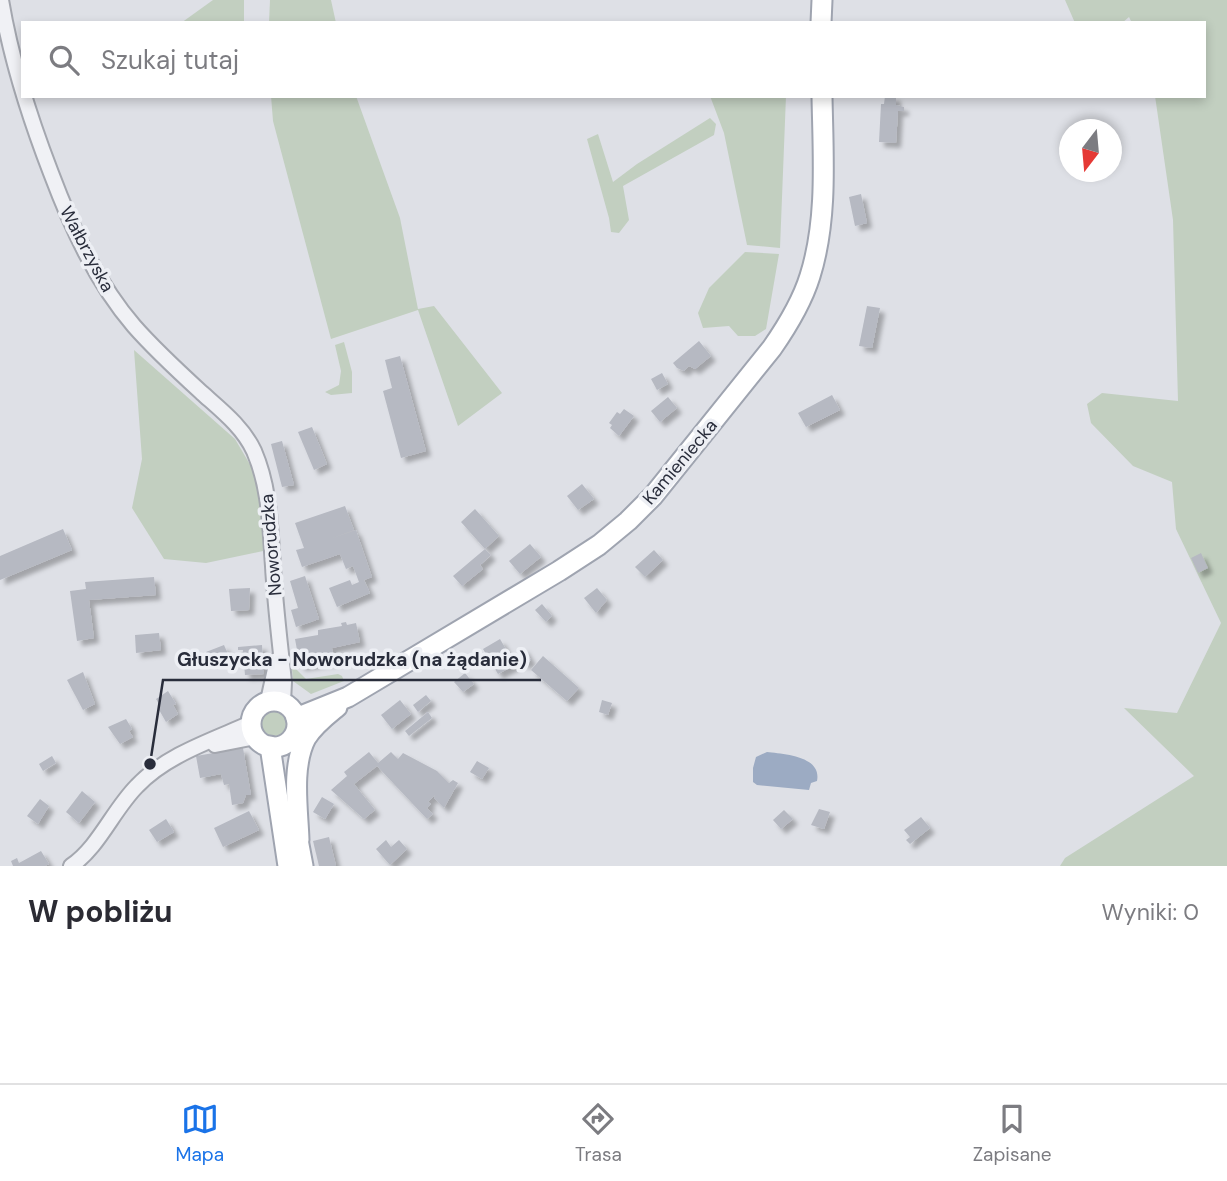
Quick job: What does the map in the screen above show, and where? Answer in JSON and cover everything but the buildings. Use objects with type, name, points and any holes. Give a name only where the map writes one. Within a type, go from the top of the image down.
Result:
[{"type":"main road","points":[[821,21],[822,0]]},
{"type":"main road","name":"Kamieniecka","points":[[284,708],[323,698],[348,697],[559,571],[598,545],[653,496],[727,406],[789,323],[810,275],[819,238],[822,206],[822,98]]},
{"type":"main road","points":[[299,841],[300,752],[317,724],[348,697]]},
{"type":"main road","points":[[265,737],[295,733],[284,708],[256,709],[265,737],[291,808],[303,866]]},
{"type":"main road","points":[[265,737],[288,866]]},
{"type":"street","name":"Wałbrzyska","points":[[1,0],[9,47],[21,89]]},
{"type":"street","name":"Wałbrzyska","points":[[23,98],[67,215],[96,272],[131,323],[159,353],[233,421],[246,435],[254,451]]},
{"type":"street","name":"Noworudzka","points":[[254,451],[265,481],[284,708]]},
{"type":"street","points":[[71,866],[89,849],[115,812],[151,772],[169,759],[196,748],[265,737]]},
{"type":"green space","points":[[213,0],[244,0],[244,21],[184,21]]},
{"type":"green space","points":[[270,0],[331,0],[336,21],[269,21]]},
{"type":"green space","points":[[1065,0],[1227,0],[1227,866],[1060,866],[1065,858],[1194,776],[1124,708],[1177,713],[1221,623],[1176,529],[1172,482],[1133,466],[1091,423],[1087,404],[1102,393],[1178,401],[1173,220],[1155,98],[1206,98],[1206,21],[1131,21],[1129,17],[1124,21],[1074,21]]},
{"type":"green space","points":[[271,98],[357,98],[400,218],[418,309],[434,306],[502,393],[458,426],[418,310],[331,339],[273,121]]},
{"type":"green space","points":[[711,98],[786,98],[780,248],[747,245],[724,133]]},
{"type":"green space","points":[[710,118],[716,124],[714,135],[623,186],[629,220],[619,233],[611,232],[587,139],[598,134],[613,182]]},
{"type":"green space","points":[[745,252],[779,254],[766,329],[755,336],[738,336],[729,326],[703,328],[698,313],[709,288]]},
{"type":"green space","points":[[344,342],[352,372],[352,393],[331,395],[325,392],[339,385],[341,371],[335,345]]},
{"type":"green space","points":[[134,350],[235,439],[255,473],[263,524],[263,551],[206,563],[164,559],[132,508],[142,459]]},
{"type":"green space","points":[[292,669],[296,669],[306,679],[338,674],[344,681],[311,694],[293,681]]},
{"type":"green space","points":[[274,709],[284,713],[288,723],[284,733],[274,737],[264,733],[260,723],[264,713]]},
{"type":"water","points":[[767,752],[792,755],[808,761],[814,766],[817,781],[811,783],[809,790],[757,785],[753,782],[756,757]]},
{"type":"place","name":"Głuszycka - Noworudzka (na żądanie)","points":[[150,764]]}]
